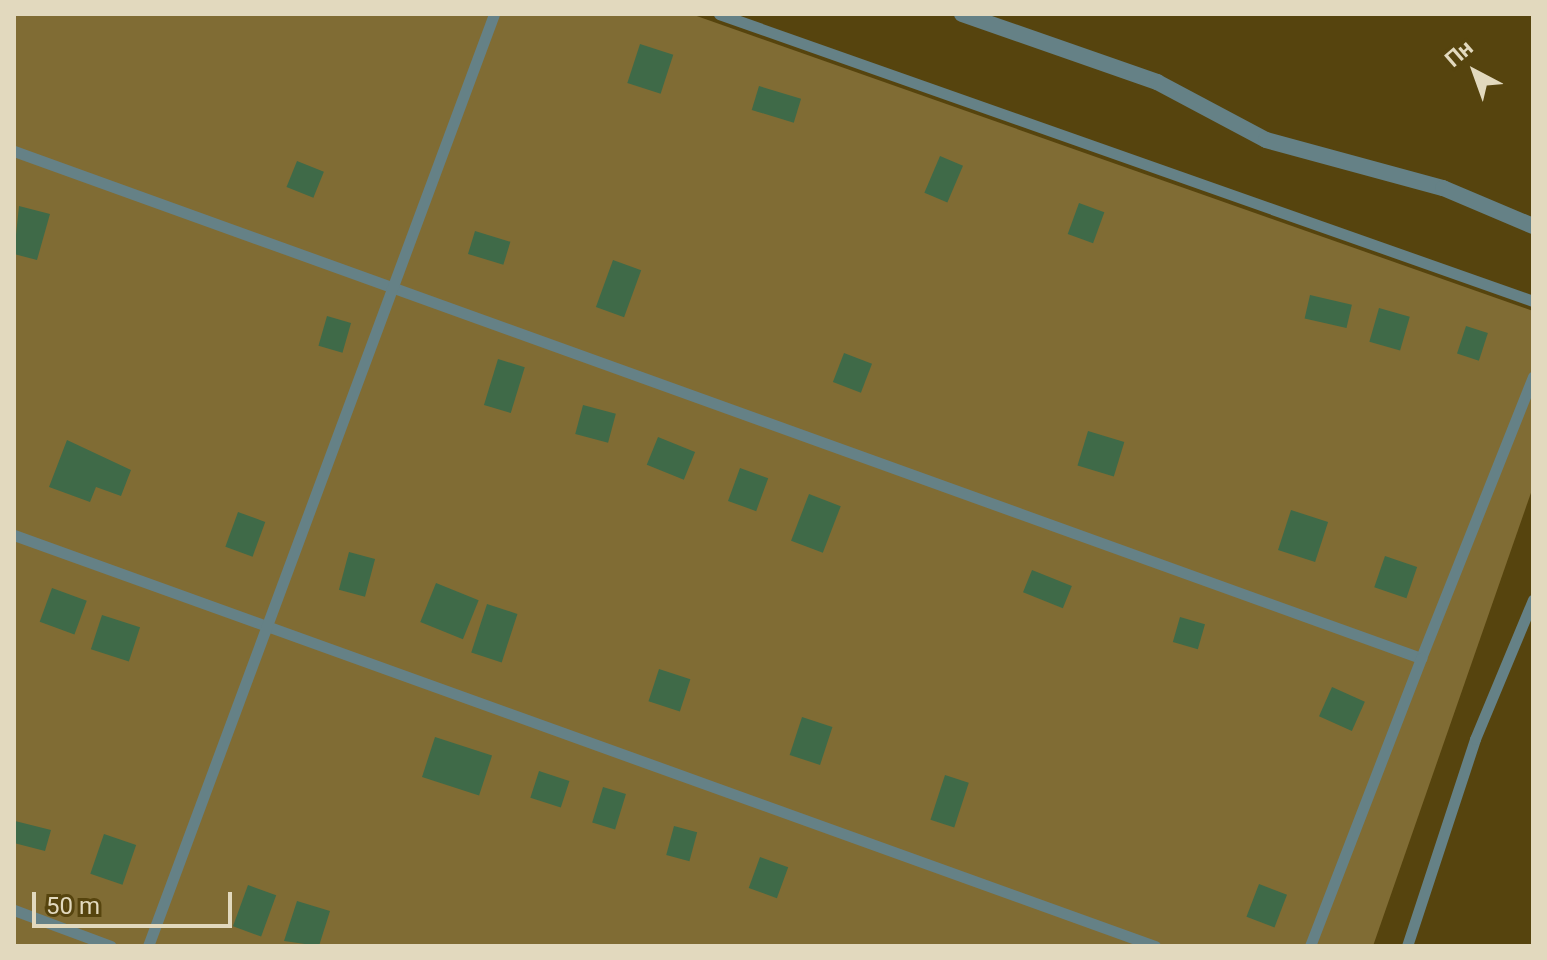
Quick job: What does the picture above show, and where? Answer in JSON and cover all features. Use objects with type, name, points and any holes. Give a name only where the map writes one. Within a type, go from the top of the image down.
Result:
[{"type":"street","points":[[962,14],[1157,82],[1266,140],[1443,188],[1533,226]]},
{"type":"lane","points":[[148,946],[270,630],[494,14]]},
{"type":"lane","points":[[719,14],[1533,301]]},
{"type":"lane","points":[[14,151],[1421,658]]},
{"type":"lane","points":[[1310,946],[1533,376]]},
{"type":"lane","points":[[14,535],[270,630],[1155,946]]},
{"type":"lane","points":[[1407,946],[1475,739],[1533,600]]},
{"type":"lane","points":[[14,910],[111,946]]},
{"type":"shaded area","points":[[14,14],[691,14],[1533,311],[1533,487],[1373,946],[14,946]]},
{"type":"building","points":[[640,44],[673,55],[661,94],[627,83]]},
{"type":"building","points":[[759,86],[801,99],[794,123],[752,110]]},
{"type":"building","points":[[940,156],[963,166],[947,203],[924,193]]},
{"type":"building","points":[[297,161],[324,172],[313,198],[287,187]]},
{"type":"building","points":[[1079,203],[1104,212],[1093,243],[1068,234]]},
{"type":"building","points":[[19,206],[50,214],[37,260],[14,254]]},
{"type":"building","points":[[475,231],[510,242],[503,265],[468,254]]},
{"type":"building","points":[[613,260],[641,270],[624,317],[596,307]]},
{"type":"building","points":[[1310,295],[1352,305],[1346,328],[1305,318]]},
{"type":"building","points":[[1379,308],[1410,317],[1400,350],[1369,342]]},
{"type":"building","points":[[327,316],[351,323],[342,353],[318,346]]},
{"type":"building","points":[[1466,326],[1488,333],[1479,361],[1457,354]]},
{"type":"building","points":[[844,353],[872,364],[861,393],[833,382]]},
{"type":"building","points":[[498,359],[525,367],[511,413],[484,405]]},
{"type":"building","points":[[583,405],[616,414],[608,443],[575,434]]},
{"type":"building","points":[[1088,431],[1124,442],[1114,477],[1077,465]]},
{"type":"building","points":[[658,437],[695,452],[684,480],[647,465]]},
{"type":"building","points":[[67,440],[131,470],[121,496],[96,487],[90,502],[49,487]]},
{"type":"building","points":[[740,468],[768,478],[756,511],[728,501]]},
{"type":"building","points":[[809,494],[841,506],[823,553],[791,541]]},
{"type":"building","points":[[1291,510],[1328,522],[1315,562],[1278,550]]},
{"type":"building","points":[[238,512],[265,522],[253,557],[225,547]]},
{"type":"building","points":[[349,552],[375,559],[365,597],[339,590]]},
{"type":"building","points":[[1385,556],[1417,567],[1406,598],[1374,587]]},
{"type":"building","points":[[1032,570],[1072,586],[1063,608],[1023,592]]},
{"type":"building","points":[[436,583],[479,600],[463,639],[420,622]]},
{"type":"building","points":[[52,588],[87,601],[74,634],[40,622]]},
{"type":"building","points":[[487,604],[517,614],[502,662],[471,653]]},
{"type":"building","points":[[102,615],[140,627],[129,662],[91,649]]},
{"type":"building","points":[[1180,617],[1205,624],[1198,649],[1173,642]]},
{"type":"building","points":[[659,669],[690,679],[680,712],[648,701]]},
{"type":"building","points":[[1332,687],[1365,702],[1352,731],[1319,716]]},
{"type":"building","points":[[802,717],[832,727],[820,765],[790,755]]},
{"type":"building","points":[[435,737],[492,756],[479,795],[422,777]]},
{"type":"building","points":[[539,771],[569,781],[561,808],[530,798]]},
{"type":"building","points":[[945,775],[969,783],[954,827],[930,820]]},
{"type":"building","points":[[603,787],[626,794],[615,829],[592,822]]},
{"type":"building","points":[[15,821],[51,830],[45,851],[14,843]]},
{"type":"building","points":[[674,826],[697,832],[689,861],[666,855]]},
{"type":"building","points":[[104,834],[136,845],[122,885],[90,874]]},
{"type":"building","points":[[760,857],[788,867],[777,898],[749,888]]},
{"type":"building","points":[[1259,884],[1287,895],[1274,927],[1246,917]]},
{"type":"building","points":[[248,885],[276,895],[261,937],[233,926]]},
{"type":"building","points":[[297,901],[330,911],[319,946],[284,941]]}]
